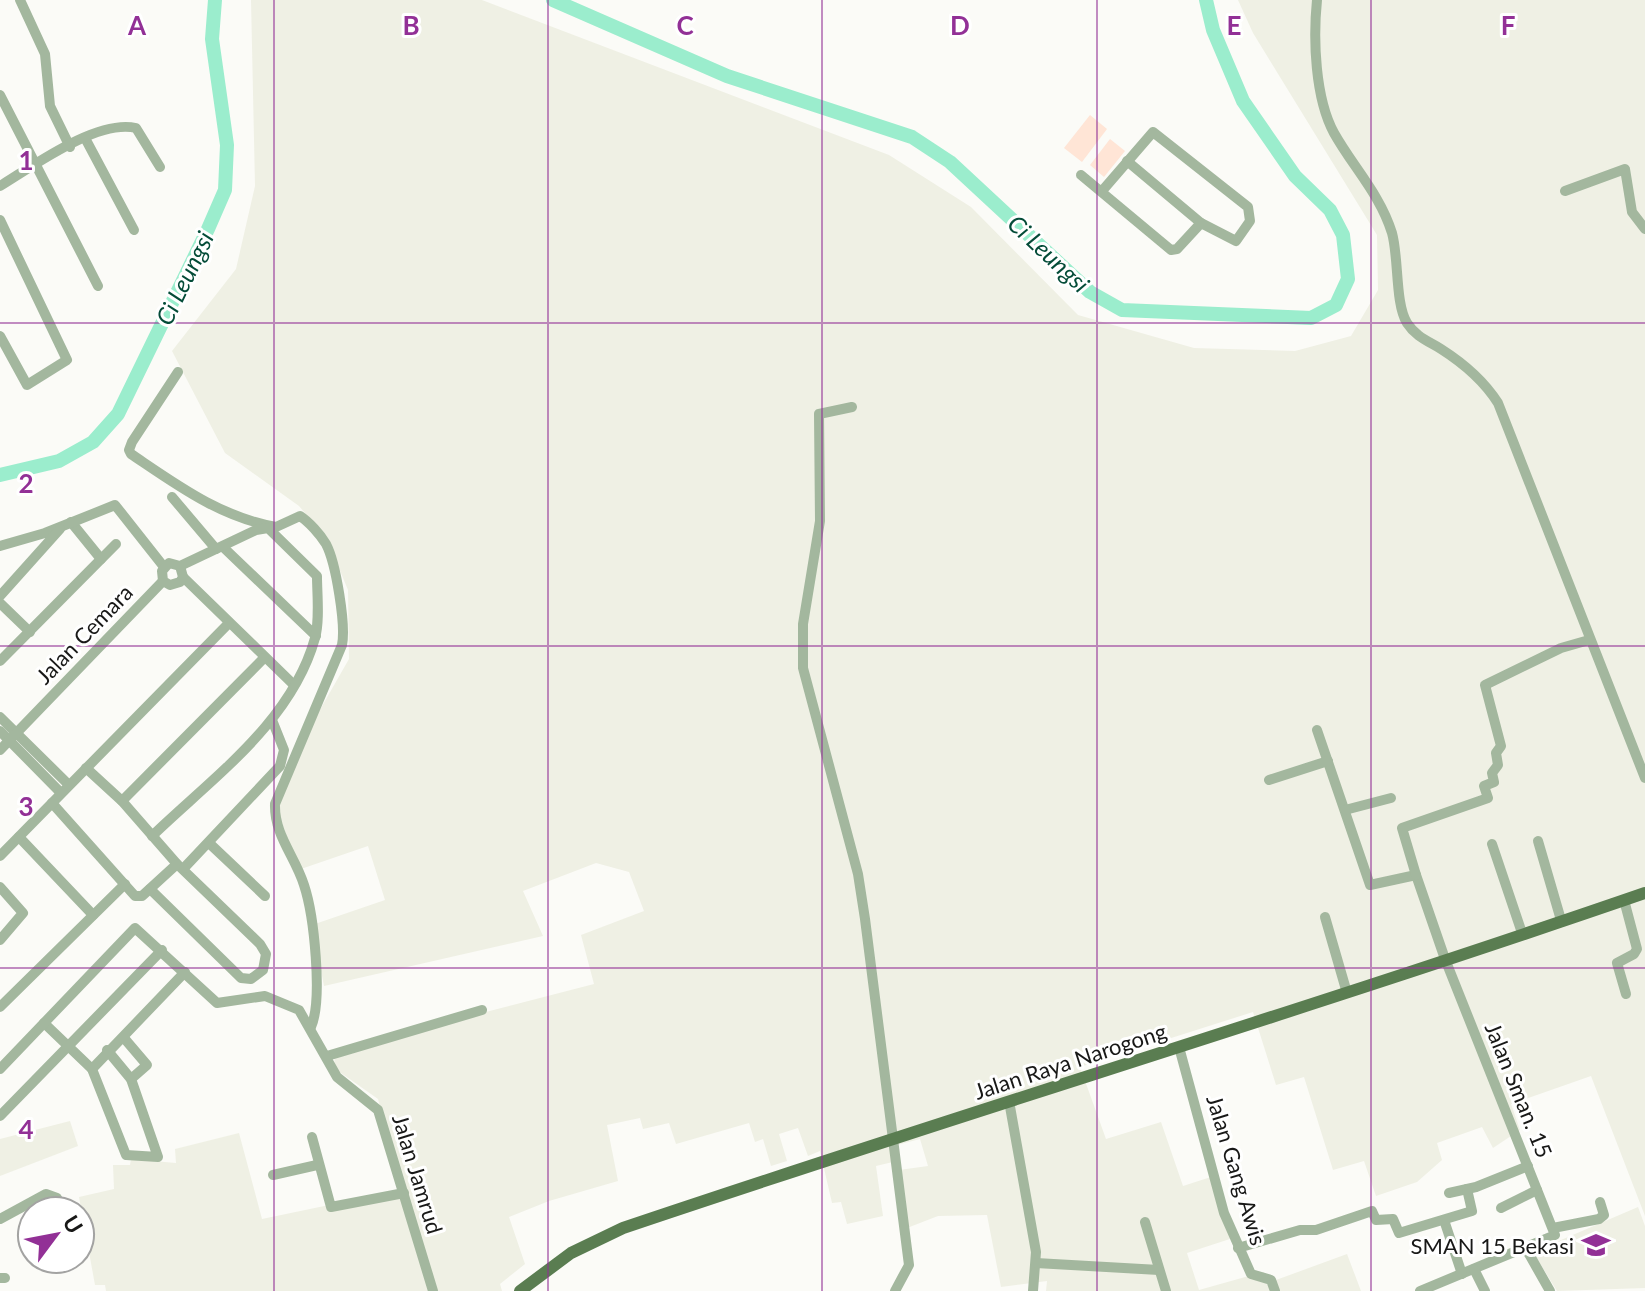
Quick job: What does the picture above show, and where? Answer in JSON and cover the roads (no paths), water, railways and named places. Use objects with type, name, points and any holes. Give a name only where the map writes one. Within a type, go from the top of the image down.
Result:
[{"type":"main road","name":"Jalan Raya Narogong","points":[[520,1291],[571,1253],[623,1228],[1645,893]]},
{"type":"street","points":[[20,0],[45,54],[50,106],[70,147]]},
{"type":"street","points":[[1317,0],[1319,69],[1327,116],[1335,134],[1374,192],[1391,230],[1404,319],[1419,337],[1444,351],[1483,383],[1498,403],[1645,778]]},
{"type":"street","points":[[0,95],[98,286]]},
{"type":"street","points":[[0,186],[85,138],[113,127],[136,128],[160,167]]},
{"type":"street","points":[[1102,191],[1127,161],[1155,132],[1248,207],[1251,215],[1236,241],[1201,223],[1127,161]]},
{"type":"street","points":[[85,138],[134,230]]},
{"type":"street","points":[[1565,191],[1625,169],[1632,212],[1645,229]]},
{"type":"street","points":[[1081,175],[1171,250],[1177,249],[1201,223]]},
{"type":"street","points":[[0,220],[67,360],[27,385],[0,336]]},
{"type":"street","points":[[178,372],[139,430],[129,452],[177,488],[233,514],[276,527],[300,516],[321,537],[329,552],[342,625],[342,645],[275,804],[277,826],[306,892],[319,1005],[311,1027]]},
{"type":"street","points":[[852,407],[819,414],[820,521],[803,624],[803,662],[858,874],[896,1139],[909,1265],[895,1291]]},
{"type":"street","points":[[172,497],[220,548],[316,636]]},
{"type":"street","points":[[0,546],[118,506],[164,567],[163,581],[175,585],[182,572],[261,527],[272,530],[317,576],[316,636],[294,685],[272,720],[152,836]]},
{"type":"street","points":[[67,524],[101,559]]},
{"type":"street","points":[[0,596],[67,524]]},
{"type":"street","points":[[0,661],[116,544]]},
{"type":"street","points":[[164,567],[169,563],[182,572],[229,623],[294,685]]},
{"type":"street","name":"Jalan Cemara","points":[[0,750],[163,581]]},
{"type":"street","points":[[0,603],[30,632]]},
{"type":"street","points":[[0,856],[229,623]]},
{"type":"street","name":"Jalan Sman. 15","points":[[1554,1232],[1445,959],[1402,828],[1488,798],[1484,786],[1494,782],[1492,773],[1501,746],[1485,685],[1561,648],[1589,640]]},
{"type":"street","points":[[122,801],[264,658]]},
{"type":"street","points":[[0,717],[13,736],[65,789]]},
{"type":"street","points":[[52,803],[138,897],[209,843],[280,766],[284,750],[272,720]]},
{"type":"street","points":[[1317,730],[1370,885],[1416,875]]},
{"type":"street","points":[[0,731],[13,736]]},
{"type":"street","points":[[1269,780],[1328,761]]},
{"type":"street","points":[[86,768],[122,801],[152,836],[260,944],[266,954],[263,970],[251,979],[241,978],[150,889]]},
{"type":"street","points":[[1345,810],[1391,798]]},
{"type":"street","points":[[19,837],[93,915]]},
{"type":"street","points":[[1538,841],[1561,920]]},
{"type":"street","points":[[209,843],[265,896]]},
{"type":"street","points":[[1492,844],[1522,933]]},
{"type":"street","points":[[0,1007],[125,884]]},
{"type":"street","points":[[0,887],[23,913],[0,940]]},
{"type":"street","points":[[1624,900],[1637,949],[1634,954],[1619,960],[1616,966],[1626,994]]},
{"type":"street","points":[[1325,917],[1347,993]]},
{"type":"street","name":"Jalan Jamrud","points":[[0,1069],[135,928],[217,1003],[274,998],[302,1012],[337,1077],[378,1110],[433,1291]]},
{"type":"street","points":[[0,1116],[162,950]]},
{"type":"street","points":[[92,1069],[185,972]]},
{"type":"street","points":[[327,1056],[482,1010]]},
{"type":"street","points":[[44,1023],[92,1069],[126,1155],[158,1157],[131,1079],[107,1050]]},
{"type":"street","points":[[124,1038],[147,1065],[131,1079]]},
{"type":"street","name":"Jalan Gang Awis","points":[[1179,1047],[1196,1123],[1238,1248],[1251,1274],[1271,1280],[1275,1291]]},
{"type":"street","points":[[1009,1101],[1026,1181],[1036,1263],[1033,1291]]},
{"type":"street","points":[[312,1137],[317,1165],[331,1207],[404,1193]]},
{"type":"street","points":[[273,1175],[317,1165]]},
{"type":"street","points":[[1449,1193],[1528,1166]]},
{"type":"street","points":[[1238,1248],[1300,1230],[1316,1230],[1372,1211],[1376,1220],[1393,1219],[1399,1233],[1472,1211],[1467,1189]]},
{"type":"street","points":[[1501,1208],[1537,1190]]},
{"type":"street","points":[[1420,1291],[1554,1232],[1599,1219],[1604,1215],[1600,1202]]},
{"type":"street","points":[[1444,1220],[1462,1274]]},
{"type":"street","points":[[1145,1222],[1166,1291]]},
{"type":"street","points":[[1525,1247],[1550,1291]]},
{"type":"street","points":[[1036,1263],[1159,1270]]},
{"type":"street","points":[[1474,1269],[1485,1291]]},
{"type":"waterway","name":"Ci Leungsi","points":[[0,475],[59,461],[93,442],[118,414],[208,229],[225,190],[227,145],[212,39],[215,0]]},
{"type":"waterway","name":"Ci Leungsi","points":[[553,0],[727,76],[912,137],[950,162],[1090,292],[1122,310],[1311,318],[1336,305],[1348,279],[1343,235],[1330,210],[1295,176],[1243,101],[1213,30],[1206,0]]},
{"type":"place","name":"SMAN 15 Bekasi","points":[[1596,1245]]}]
